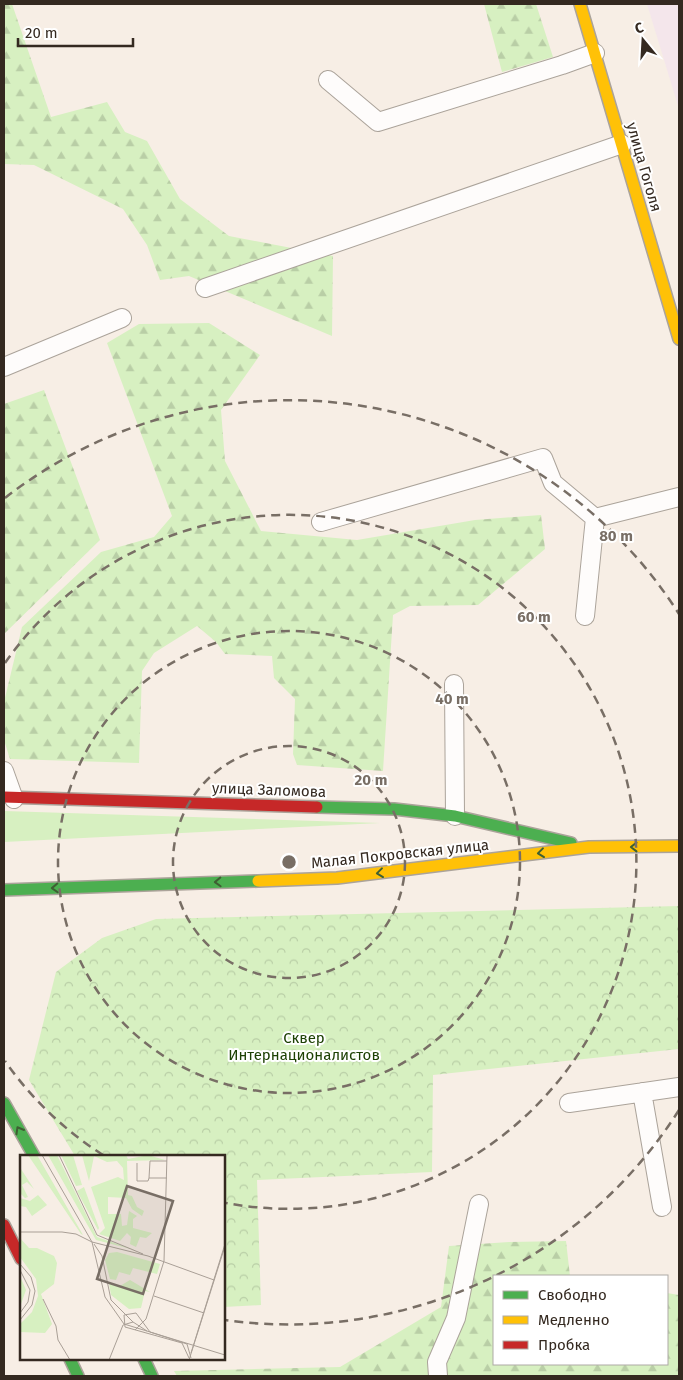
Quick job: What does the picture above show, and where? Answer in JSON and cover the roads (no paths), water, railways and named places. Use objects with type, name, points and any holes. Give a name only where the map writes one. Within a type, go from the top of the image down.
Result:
[{"type":"street","name":"улица Гоголя","points":[[580,4],[679,339]]},
{"type":"street","name":"улица Заломова","points":[[9,798],[144,800],[394,809],[455,816],[589,847]]},
{"type":"street","name":"Малая Покровская улица","points":[[4,890],[337,878],[589,847],[679,846]]},
{"type":"street","points":[[4,1103],[33,1155]]},
{"type":"street","points":[[4,1225],[20,1257]]},
{"type":"street","points":[[70,1360],[78,1376]]},
{"type":"street","points":[[144,1360],[152,1376]]},
{"type":"lane","points":[[328,80],[378,122],[595,53]]},
{"type":"lane","points":[[205,288],[622,144]]},
{"type":"lane","points":[[4,367],[122,318]]},
{"type":"lane","points":[[321,522],[543,458],[553,483],[595,518]]},
{"type":"lane","points":[[595,518],[679,497]]},
{"type":"lane","points":[[585,616],[595,518]]},
{"type":"lane","points":[[454,684],[455,816]]},
{"type":"lane","points":[[4,771],[9,798]]},
{"type":"lane","points":[[569,1103],[679,1087]]},
{"type":"lane","points":[[642,1092],[662,1207]]},
{"type":"lane","points":[[438,1376],[438,1362],[456,1318],[479,1204]]},
{"type":"park label","name":"Сквер Интернационалистов","points":[[304,1046]]}]
